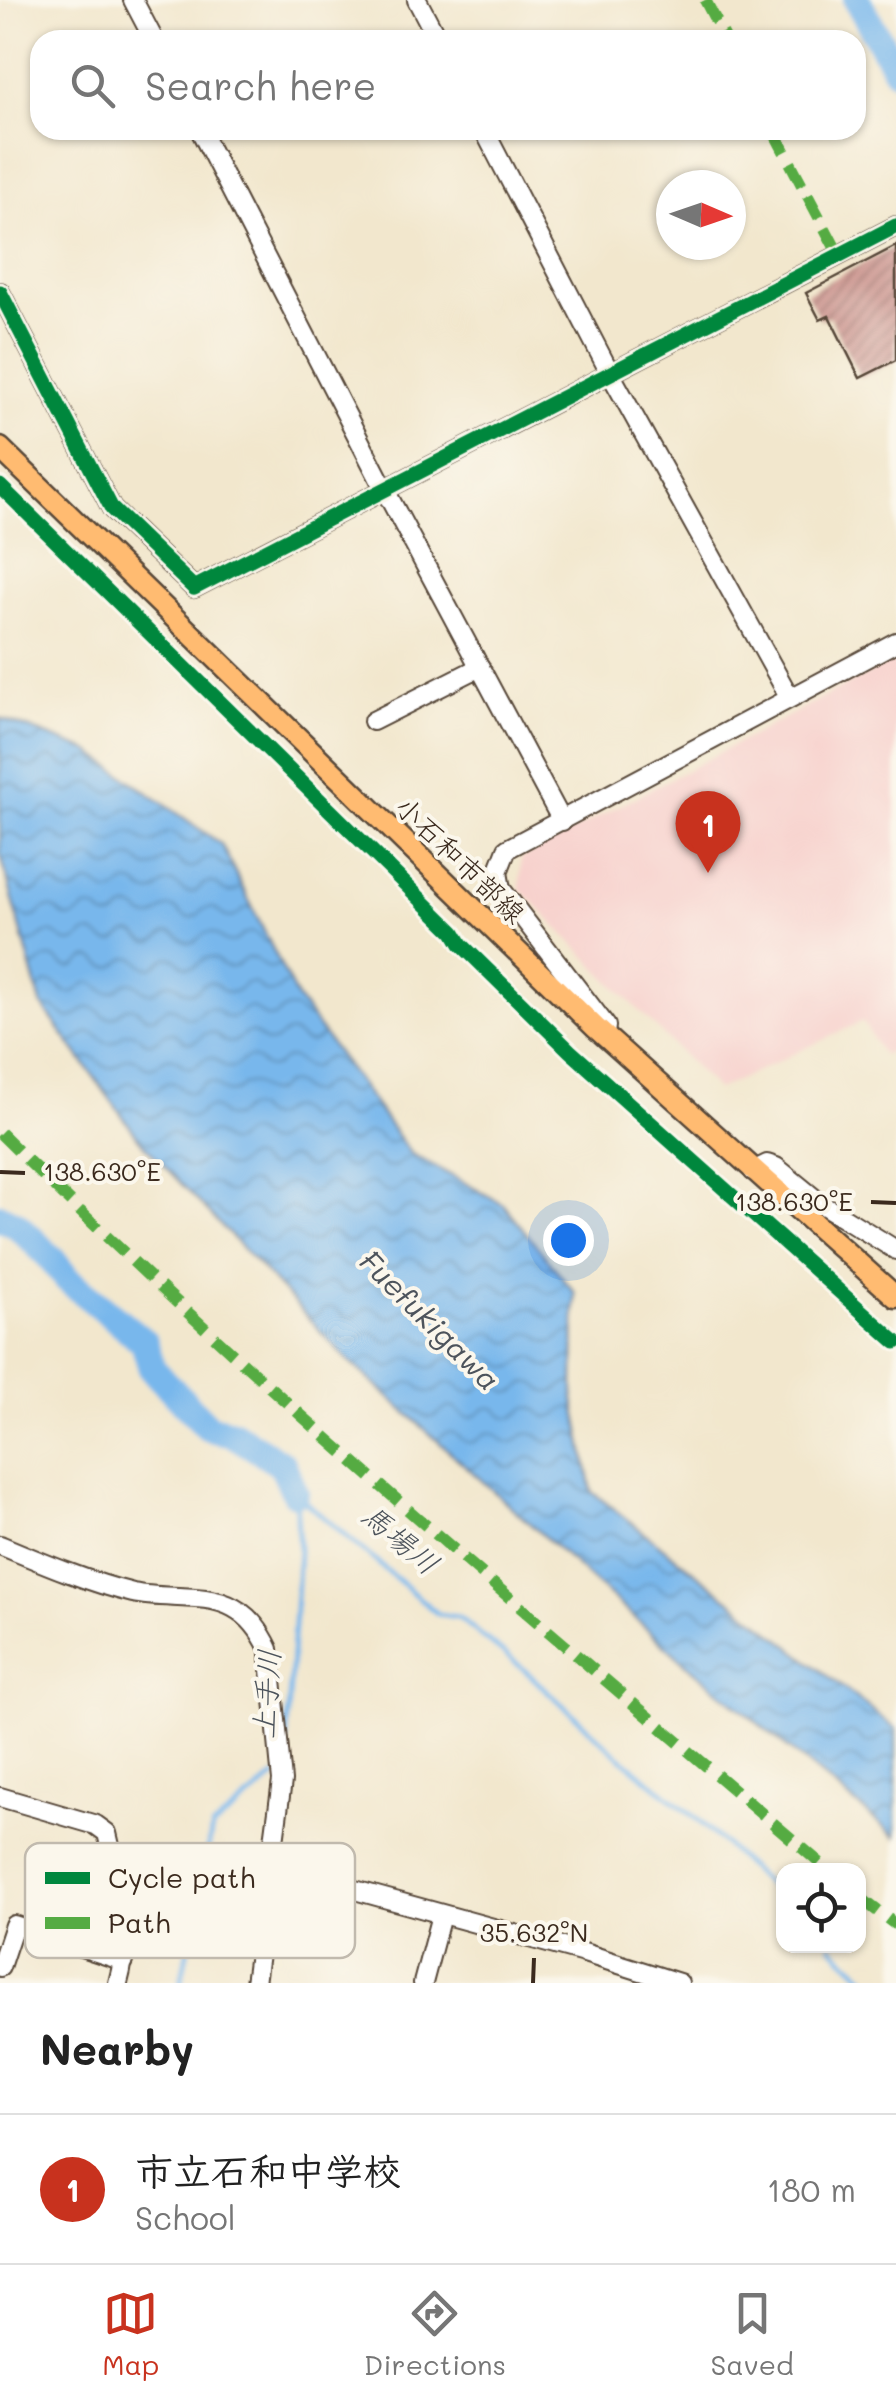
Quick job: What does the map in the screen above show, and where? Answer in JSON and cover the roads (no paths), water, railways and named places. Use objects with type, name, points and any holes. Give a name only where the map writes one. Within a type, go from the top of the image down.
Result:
[{"type":"main road","name":"小石和市部線","points":[[0,448],[605,1037],[896,1298]]},
{"type":"street","points":[[133,0],[149,30]]},
{"type":"street","points":[[417,0],[433,30]]},
{"type":"street","points":[[205,140],[385,490],[562,820]]},
{"type":"street","points":[[489,140],[610,373],[790,698]]},
{"type":"street","points":[[0,292],[112,509],[194,588],[896,226]]},
{"type":"street","points":[[605,1037],[606,1026],[501,889],[498,872],[506,849],[896,642]]},
{"type":"street","points":[[374,722],[480,667]]},
{"type":"street","points":[[754,1171],[768,1164],[776,1166],[820,1203],[896,1250]]},
{"type":"street","points":[[0,1545],[134,1593],[211,1600],[233,1607],[261,1632],[268,1649],[282,1781],[274,1843]]},
{"type":"street","points":[[0,1797],[96,1825],[107,1833],[109,1843]]},
{"type":"street","points":[[355,1891],[679,1983]]},
{"type":"street","points":[[423,1983],[441,1915]]},
{"type":"street","points":[[0,1966],[14,1926],[25,1930]]},
{"type":"street","points":[[115,1958],[124,1961]]},
{"type":"street","points":[[118,1983],[124,1958]]},
{"type":"street","points":[[255,1983],[258,1958]]},
{"type":"water","name":"Fuefukigawa","points":[[0,718],[89,751],[221,844],[297,998],[410,1153],[503,1204],[575,1293],[574,1399],[592,1492],[896,1729],[896,1837],[678,1657],[349,1361],[140,1140],[41,1004],[0,852]]},
{"type":"waterway","points":[[857,0],[896,70]]},
{"type":"waterway","name":"馬場川","points":[[0,1217],[16,1224],[67,1279],[144,1342],[152,1369],[209,1428],[232,1433],[282,1464],[295,1493]]},
{"type":"waterway","name":"馬場川","points":[[295,1493],[438,1614],[458,1617],[520,1666],[776,1893]]},
{"type":"waterway","name":"上手川","points":[[286,1744],[299,1551],[296,1496]]},
{"type":"waterway","name":"上手川","points":[[209,1843],[212,1828],[275,1777]]},
{"type":"waterway","name":"馬場川","points":[[839,1953],[872,1983]]},
{"type":"waterway","name":"上手川","points":[[181,1983],[186,1958]]},
{"type":"place","name":"市立石和中学校","points":[[708,873]]}]
